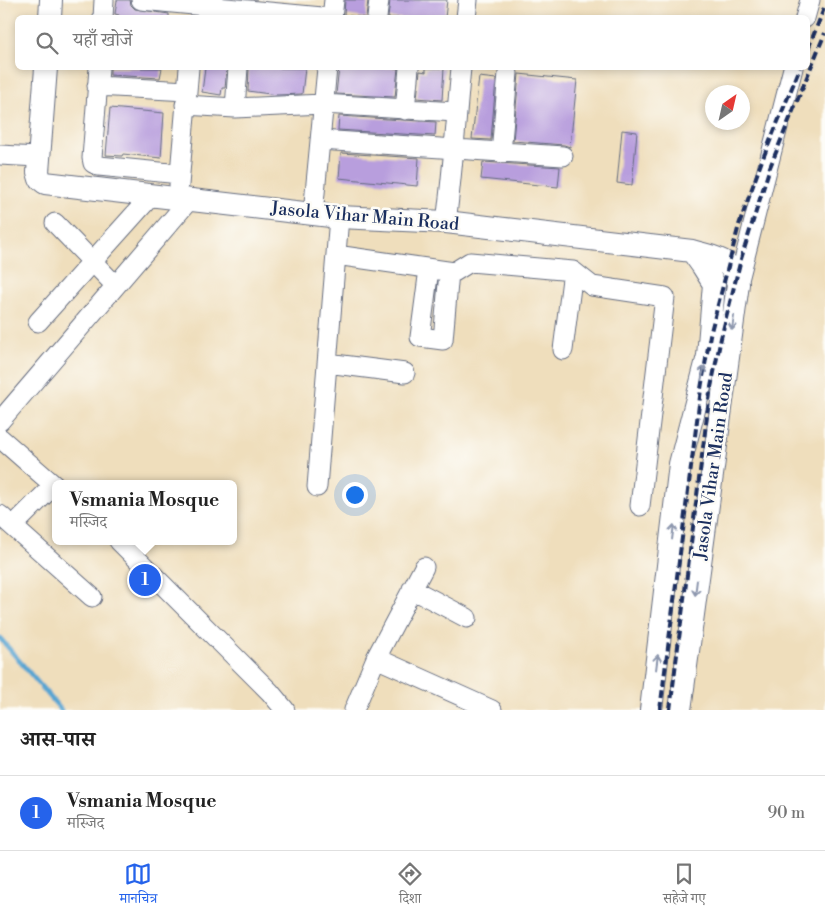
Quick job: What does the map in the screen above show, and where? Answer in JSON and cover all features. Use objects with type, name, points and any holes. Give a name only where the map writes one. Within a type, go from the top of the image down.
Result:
[{"type":"street","points":[[50,15],[51,0]]},
{"type":"street","points":[[103,15],[104,0]]},
{"type":"street","points":[[141,0],[241,13],[282,6],[323,15]]},
{"type":"street","points":[[332,15],[334,0]]},
{"type":"street","points":[[377,15],[379,0]]},
{"type":"street","points":[[466,15],[468,0]]},
{"type":"street","points":[[806,15],[810,0]]},
{"type":"street","points":[[0,154],[38,157],[46,70]]},
{"type":"street","points":[[0,421],[115,285],[183,199],[180,174],[189,70]]},
{"type":"street","points":[[235,108],[238,70]]},
{"type":"street","points":[[313,214],[327,70]]},
{"type":"street","points":[[405,110],[409,70]]},
{"type":"street","points":[[446,222],[455,150],[456,112],[461,70]]},
{"type":"street","points":[[692,251],[714,284],[738,284],[792,70]]},
{"type":"street","points":[[501,153],[508,73]]},
{"type":"street","points":[[180,174],[99,166],[94,163],[92,158],[98,77],[235,108],[323,104],[456,112]]},
{"type":"street","points":[[320,140],[563,156]]},
{"type":"street","name":"Jasola Vihar Main Road","points":[[38,157],[38,172],[40,179],[45,183],[339,217],[446,222],[692,251],[720,259],[734,270],[738,284],[680,710]]},
{"type":"street","points":[[38,322],[151,196]]},
{"type":"street","points":[[317,487],[339,217]]},
{"type":"street","points":[[55,223],[115,285]]},
{"type":"street","points":[[336,255],[449,272],[454,272],[470,262],[573,271],[592,286],[664,297],[640,506]]},
{"type":"street","points":[[429,269],[420,337],[443,340],[449,272]]},
{"type":"street","points":[[563,350],[573,271]]},
{"type":"street","name":"Jasola Vihar Main Road","points":[[651,710],[680,464],[708,356],[714,284]]},
{"type":"street","points":[[327,363],[406,373]]},
{"type":"street","points":[[0,438],[52,483]]},
{"type":"street","points":[[52,488],[6,520],[92,597]]},
{"type":"street","points":[[123,545],[270,692],[284,710]]},
{"type":"street","points":[[354,710],[376,658],[424,567]]},
{"type":"street","points":[[412,589],[467,618]]},
{"type":"street","points":[[376,658],[492,710]]},
{"type":"building","points":[[117,0],[130,0],[131,5],[135,9],[169,15],[119,15],[115,14]]},
{"type":"building","points":[[345,0],[368,0],[366,15],[344,15]]},
{"type":"building","points":[[390,0],[447,0],[445,15],[388,15]]},
{"type":"building","points":[[110,70],[162,70],[160,78],[110,75]]},
{"type":"building","points":[[205,70],[227,70],[225,88],[222,88],[221,95],[202,92]]},
{"type":"building","points":[[249,70],[305,70],[302,94],[277,95],[248,91]]},
{"type":"building","points":[[339,70],[398,70],[395,97],[336,94]]},
{"type":"building","points":[[426,70],[444,70],[442,100],[417,98],[420,71],[426,72]]},
{"type":"building","points":[[519,74],[577,80],[570,147],[513,141]]},
{"type":"building","points":[[479,77],[496,79],[491,140],[472,139]]},
{"type":"building","points":[[110,108],[164,113],[161,158],[123,154],[122,156],[106,155]]},
{"type":"building","points":[[339,116],[436,122],[435,136],[338,130]]},
{"type":"building","points":[[622,130],[637,132],[632,185],[617,183]]},
{"type":"building","points":[[341,153],[419,158],[417,186],[339,178]]},
{"type":"building","points":[[483,162],[560,167],[558,187],[481,179]]},
{"type":"waterway","points":[[0,638],[61,710]]},
{"type":"railway","points":[[810,44],[825,6]]},
{"type":"railway","points":[[810,70],[825,33]]},
{"type":"railway","points":[[660,710],[701,389],[710,335],[739,225],[761,163],[799,70]]},
{"type":"railway","points":[[670,710],[710,392],[721,338],[741,259],[770,167],[810,70]]},
{"type":"place","name":"Vsmania Mosque","points":[[145,580]]}]
